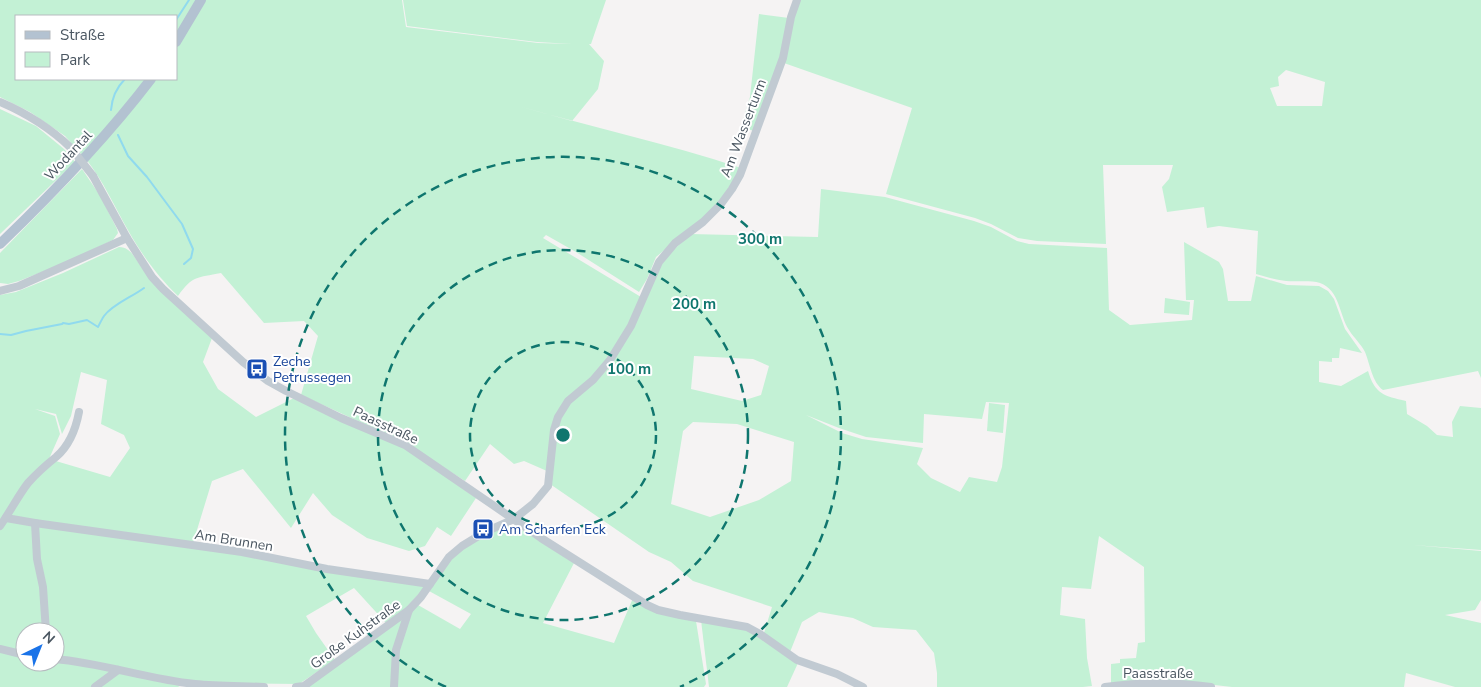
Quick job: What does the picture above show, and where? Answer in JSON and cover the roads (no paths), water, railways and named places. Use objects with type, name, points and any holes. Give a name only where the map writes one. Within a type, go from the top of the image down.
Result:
[{"type":"main road","points":[[178,39],[201,0]]},
{"type":"main road","name":"Wodantal","points":[[0,244],[64,180],[126,112],[150,80]]},
{"type":"street","name":"Am Wasserturm","points":[[514,519],[533,504],[548,486],[554,430],[558,416],[568,401],[593,380],[610,360],[631,326],[658,262],[675,243],[703,222],[720,204],[740,175],[783,58],[791,17],[797,0]]},
{"type":"street","name":"Paasstraße","points":[[0,102],[38,122],[70,148],[93,176],[143,264],[163,289],[243,362],[268,381],[341,418],[404,445],[579,562],[655,609],[747,627],[797,660],[837,674],[862,687]]},
{"type":"street","points":[[1,289],[20,286],[127,238]]},
{"type":"street","points":[[0,526],[27,484],[48,462],[58,456],[67,444],[77,426],[78,412]]},
{"type":"street","name":"Am Brunnen","points":[[6,518],[242,552],[318,568],[430,584]]},
{"type":"street","name":"Große Kuhstraße","points":[[296,687],[304,686],[409,610],[421,597],[449,557],[462,546],[485,532],[514,519]]},
{"type":"street","points":[[35,523],[37,558],[43,586],[45,622]]},
{"type":"street","points":[[394,687],[396,650],[409,610]]},
{"type":"street","points":[[0,649],[15,653]]},
{"type":"street","points":[[65,660],[93,664],[187,685],[264,687]]},
{"type":"street","points":[[95,687],[118,670]]},
{"type":"street","name":"Paasstraße","points":[[1105,687],[1157,683],[1211,687]]},
{"type":"waterway","points":[[178,17],[189,0]]},
{"type":"waterway","points":[[111,110],[115,93],[124,80]]},
{"type":"waterway","points":[[118,135],[128,156],[147,177],[182,224],[193,249],[191,258],[184,264]]},
{"type":"waterway","points":[[0,334],[11,335],[63,323],[69,324],[87,320],[98,327],[104,316],[112,308],[144,288]]},
{"type":"place","name":"Zeche Petrussegen","points":[[257,369]]},
{"type":"place","name":"Am Scharfen Eck","points":[[483,529]]}]
